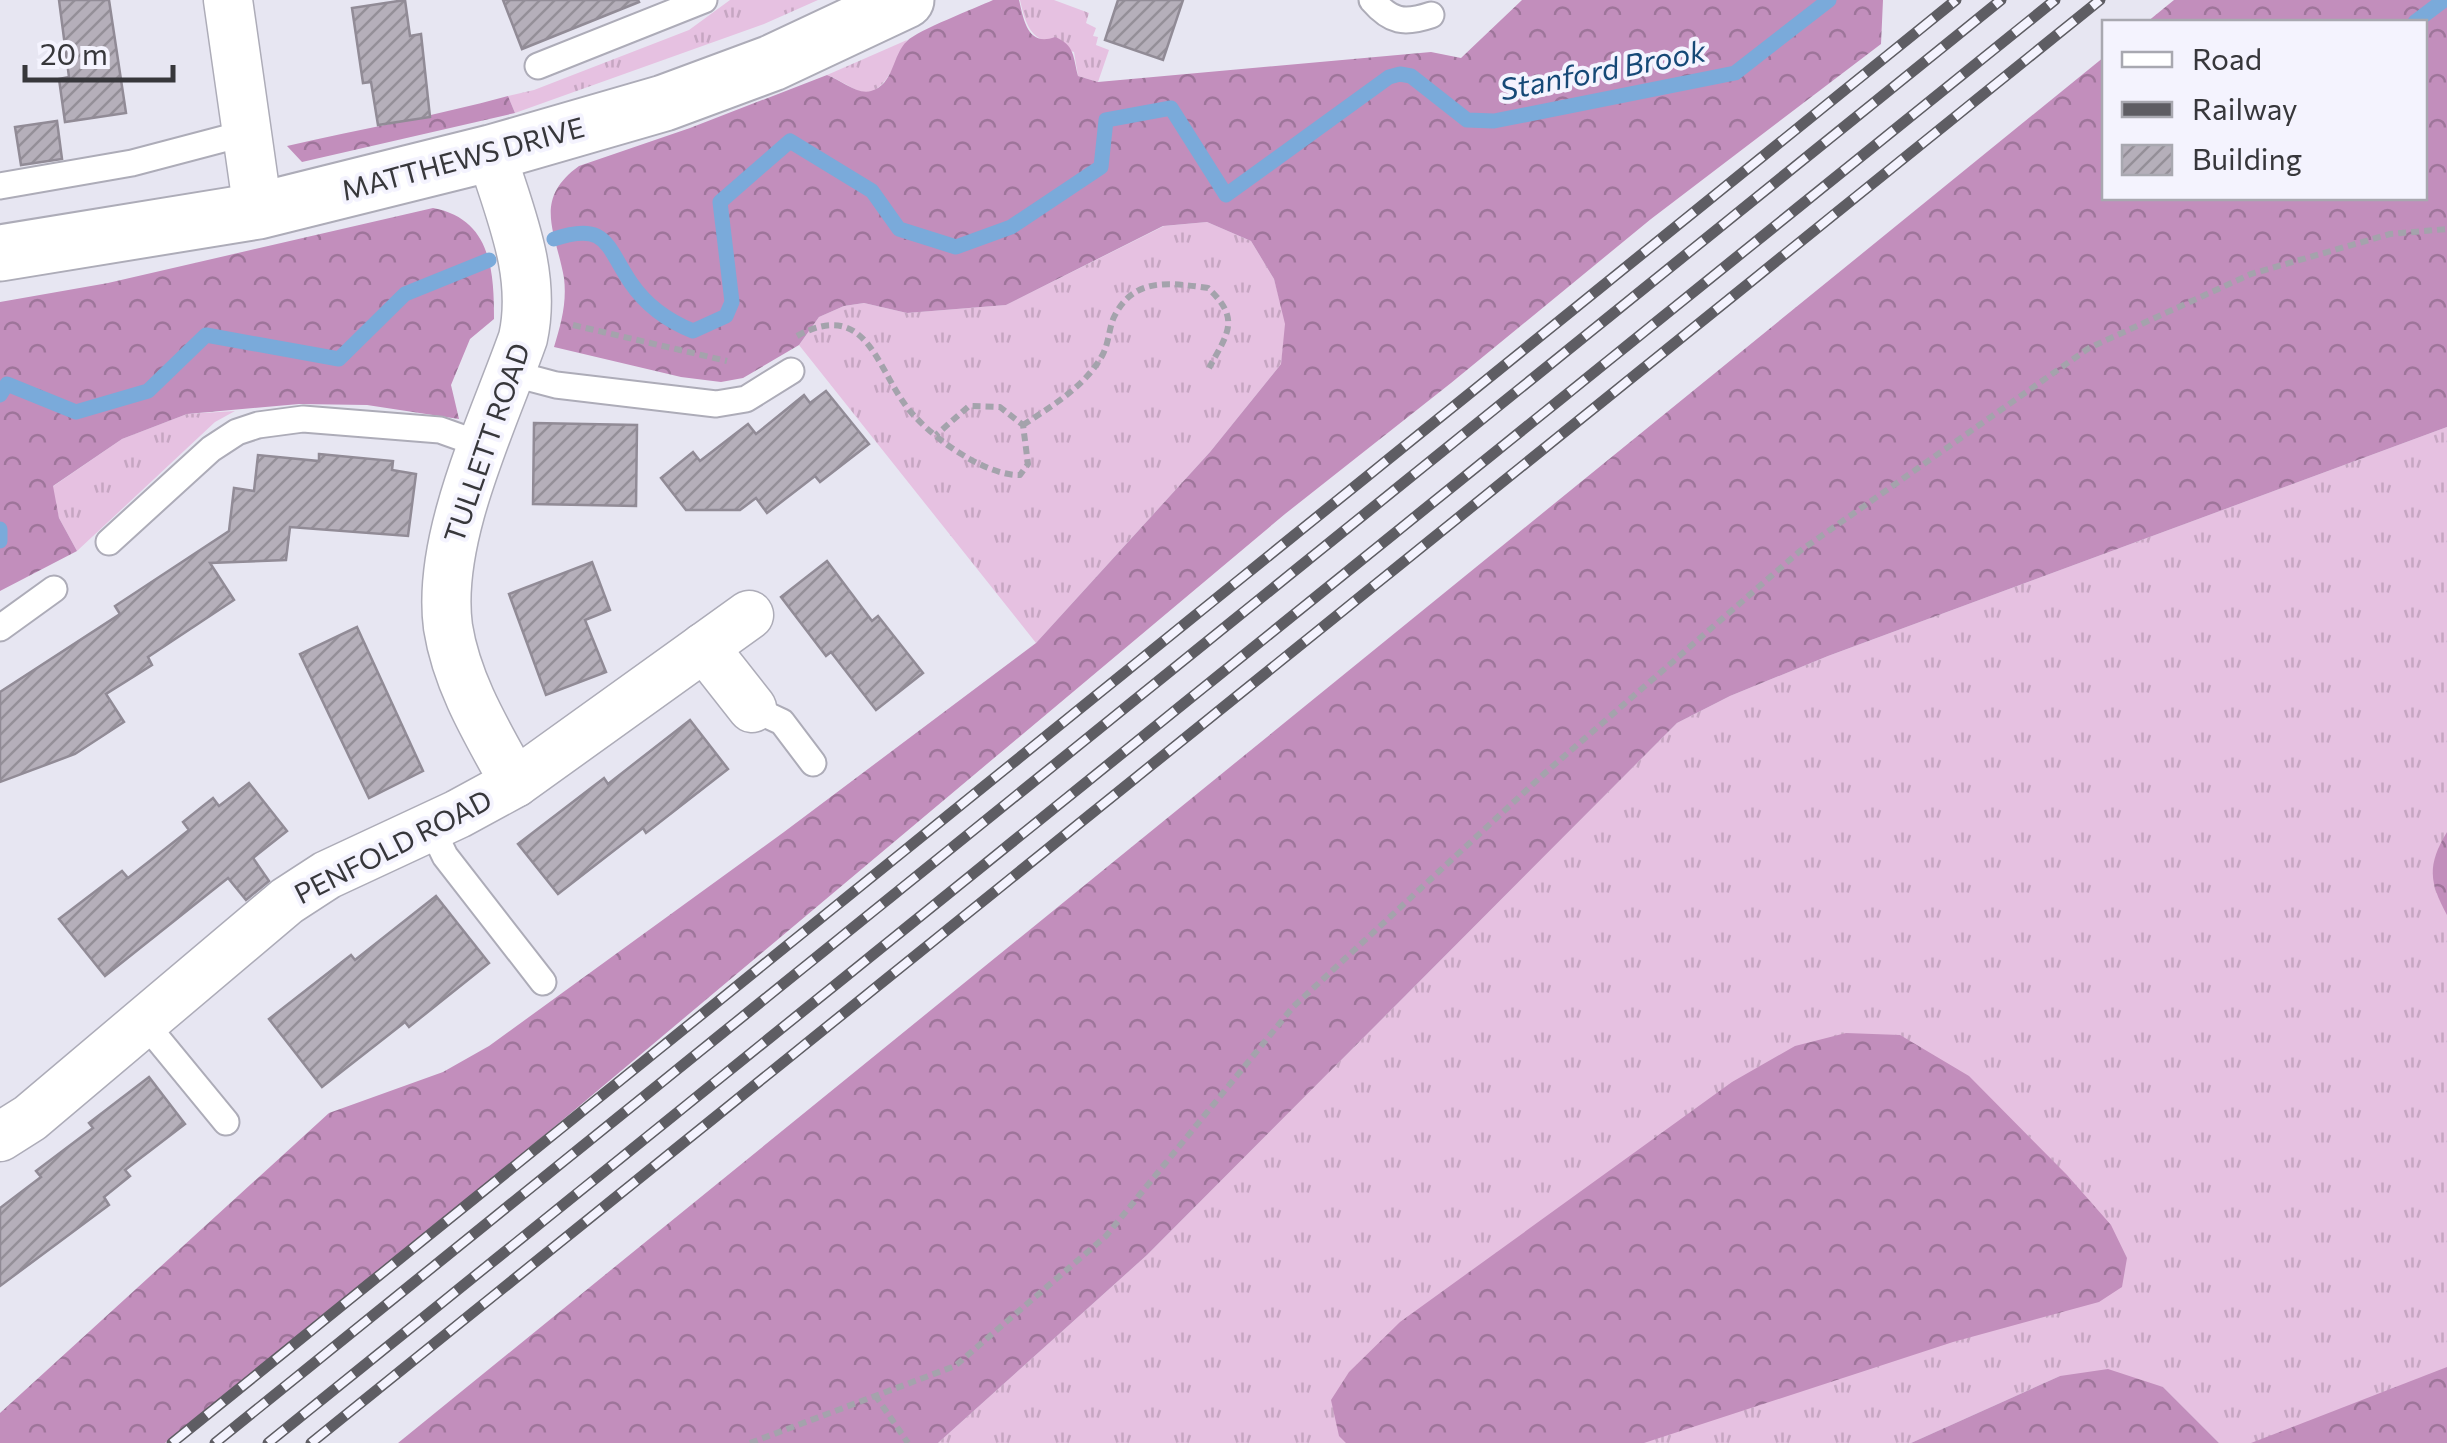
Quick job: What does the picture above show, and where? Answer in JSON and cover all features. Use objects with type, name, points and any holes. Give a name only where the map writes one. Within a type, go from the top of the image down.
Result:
[{"type":"street","points":[[228,0],[258,211]]},
{"type":"street","name":"MATTHEWS DRIVE","points":[[0,252],[258,211],[491,154],[682,96],[772,63],[906,0]]},
{"type":"street","name":"TULLETT ROAD","points":[[491,154],[516,233],[529,296],[523,338],[450,546],[446,604],[449,631],[465,688],[515,783]]},
{"type":"street","name":"PENFOLD ROAD","points":[[0,1137],[30,1118],[286,901],[327,875],[515,783],[748,615]]},
{"type":"street","points":[[704,647],[752,708]]},
{"type":"lane","points":[[538,66],[704,0]]},
{"type":"lane","points":[[1372,0],[1384,14],[1396,20],[1408,22],[1430,15]]},
{"type":"lane","points":[[0,186],[132,163],[246,132]]},
{"type":"lane","points":[[511,373],[556,386],[716,404],[746,399],[791,371]]},
{"type":"lane","points":[[109,542],[211,450],[236,432],[258,424],[303,419],[440,430],[484,446]]},
{"type":"lane","points":[[0,628],[54,589]]},
{"type":"lane","points":[[752,708],[782,722],[814,763]]},
{"type":"lane","points":[[431,827],[446,856],[543,982]]},
{"type":"lane","points":[[142,1022],[226,1122]]},
{"type":"path","points":[[750,1443],[956,1366],[1106,1236],[1293,1007],[1545,773],[1800,551],[2088,348],[2250,274],[2390,234],[2447,230]]},
{"type":"path","points":[[936,435],[969,406],[1000,406],[1023,425],[1062,400],[1104,352],[1114,317],[1129,295],[1149,284],[1208,288],[1223,302],[1230,319],[1225,339],[1209,368]]},
{"type":"path","points":[[876,1395],[908,1443]]},
{"type":"green space","points":[[730,0],[818,0],[764,24],[515,113],[508,96],[534,90],[689,30]]},
{"type":"green space","points":[[993,0],[1019,0],[1025,24],[1033,35],[1062,40],[1072,52],[1078,76],[1098,82],[1431,52],[1461,58],[1522,0],[1883,0],[1881,44],[1651,219],[1285,514],[342,1305],[165,1443],[0,1443],[0,1413],[329,1113],[443,1072],[489,1046],[1036,643],[1210,452],[1281,364],[1285,324],[1274,279],[1251,241],[1207,222],[1163,226],[1006,305],[907,313],[864,303],[844,306],[819,317],[799,345],[743,378],[721,382],[681,377],[554,347],[565,287],[551,204],[556,191],[579,166],[827,75],[866,92],[879,88],[913,36]]},
{"type":"green space","points":[[1020,0],[1054,0],[1089,13],[1086,23],[1096,28],[1096,45],[1109,50],[1098,82],[1078,76],[1074,52],[1031,31]]},
{"type":"green space","points":[[2174,0],[2447,0],[2447,427],[1828,656],[1730,696],[1677,723],[1147,1255],[938,1443],[398,1443],[2102,59],[2102,200],[2427,200],[2427,20],[2149,20]]},
{"type":"green space","points":[[907,40],[888,76],[874,90],[856,90],[827,75]]},
{"type":"green space","points":[[508,96],[515,113],[302,162],[287,146],[426,116]]},
{"type":"green space","points":[[433,208],[467,223],[478,235],[493,283],[494,319],[470,339],[451,385],[459,419],[367,405],[299,404],[187,414],[122,439],[53,486],[59,518],[77,551],[0,591],[0,302],[108,283]]},
{"type":"green space","points":[[1207,222],[1251,241],[1274,279],[1286,324],[1281,364],[1210,452],[1036,643],[799,345],[819,317],[844,306],[864,303],[907,313],[1006,305],[1164,226]]},
{"type":"green space","points":[[235,411],[215,422],[77,551],[59,518],[52,487],[122,439],[187,414]]},
{"type":"green space","points":[[2447,427],[2447,1443],[2219,1443],[2163,1387],[2060,1376],[1911,1443],[938,1443],[1147,1255],[1677,723],[1730,696],[1828,656]]},
{"type":"green space","points":[[2447,832],[2447,915],[2434,883],[2433,864]]},
{"type":"green space","points":[[1846,1033],[1900,1035],[1969,1076],[2111,1225],[2127,1258],[2122,1287],[2099,1302],[1953,1342],[1644,1443],[1346,1443],[1339,1436],[1331,1400],[1349,1372],[1400,1322],[1732,1082],[1795,1046]]},
{"type":"green space","points":[[2447,1367],[2447,1443],[2251,1443]]},
{"type":"green space","points":[[2108,1369],[2163,1387],[2219,1443],[1911,1443],[2060,1376]]},
{"type":"building","points":[[59,0],[109,0],[126,113],[65,122],[59,79],[69,77]]},
{"type":"building","points":[[405,0],[410,36],[421,34],[430,117],[378,125],[371,82],[363,83],[352,8]]},
{"type":"building","points":[[503,0],[638,0],[639,2],[522,49]]},
{"type":"building","points":[[1118,0],[1183,0],[1163,60],[1105,40]]},
{"type":"building","points":[[57,121],[62,159],[21,165],[15,127]]},
{"type":"building","points":[[826,391],[869,444],[820,482],[815,476],[767,513],[756,498],[740,510],[686,510],[661,478],[693,452],[700,461],[748,424],[756,434],[804,395],[810,403]]},
{"type":"building","points":[[534,423],[637,425],[636,506],[533,504]]},
{"type":"building","points":[[319,454],[393,461],[392,470],[416,474],[408,536],[290,527],[286,560],[210,563],[234,600],[148,657],[152,665],[106,694],[124,722],[75,754],[0,782],[0,692],[120,614],[115,606],[229,531],[234,488],[254,491],[258,455],[319,461]]},
{"type":"building","points":[[827,561],[872,621],[878,616],[923,673],[876,710],[831,652],[826,656],[781,597]]},
{"type":"building","points":[[592,562],[610,610],[585,620],[606,672],[546,695],[509,594]]},
{"type":"building","points":[[357,627],[423,771],[369,798],[300,654]]},
{"type":"building","points":[[690,720],[728,769],[558,894],[518,844],[604,778],[608,784]]},
{"type":"building","points":[[249,783],[287,831],[253,858],[269,881],[246,900],[228,878],[105,976],[59,919],[122,871],[128,878],[189,830],[183,822],[213,798],[219,806]]},
{"type":"building","points":[[436,896],[489,963],[409,1027],[405,1022],[322,1087],[269,1019],[351,955],[355,960]]},
{"type":"building","points":[[149,1077],[185,1124],[125,1170],[130,1176],[104,1197],[109,1205],[0,1286],[0,1208],[41,1177],[36,1171],[93,1128],[89,1123]]},
{"type":"waterway","name":"Stanford Brook","points":[[554,239],[585,233],[603,240],[644,298],[666,317],[693,331],[726,316],[732,302],[720,202],[790,141],[872,191],[899,229],[956,247],[1011,227],[1101,167],[1106,120],[1171,108],[1226,195],[1389,77],[1411,76],[1467,120],[1494,121],[1735,73],[1829,0]]},
{"type":"waterway","name":"Stanford Brook","points":[[2418,20],[2444,0]]},
{"type":"waterway","name":"Stanford Brook","points":[[0,395],[7,384],[76,412],[148,391],[206,335],[339,359],[405,294],[489,260]]},
{"type":"waterway","name":"Stanford Brook","points":[[0,529],[0,541]]},
{"type":"railway","points":[[172,1443],[1956,0]]},
{"type":"railway","points":[[215,1443],[2001,0]]},
{"type":"railway","points":[[268,1443],[2055,0]]},
{"type":"railway","points":[[311,1443],[2100,0]]}]
